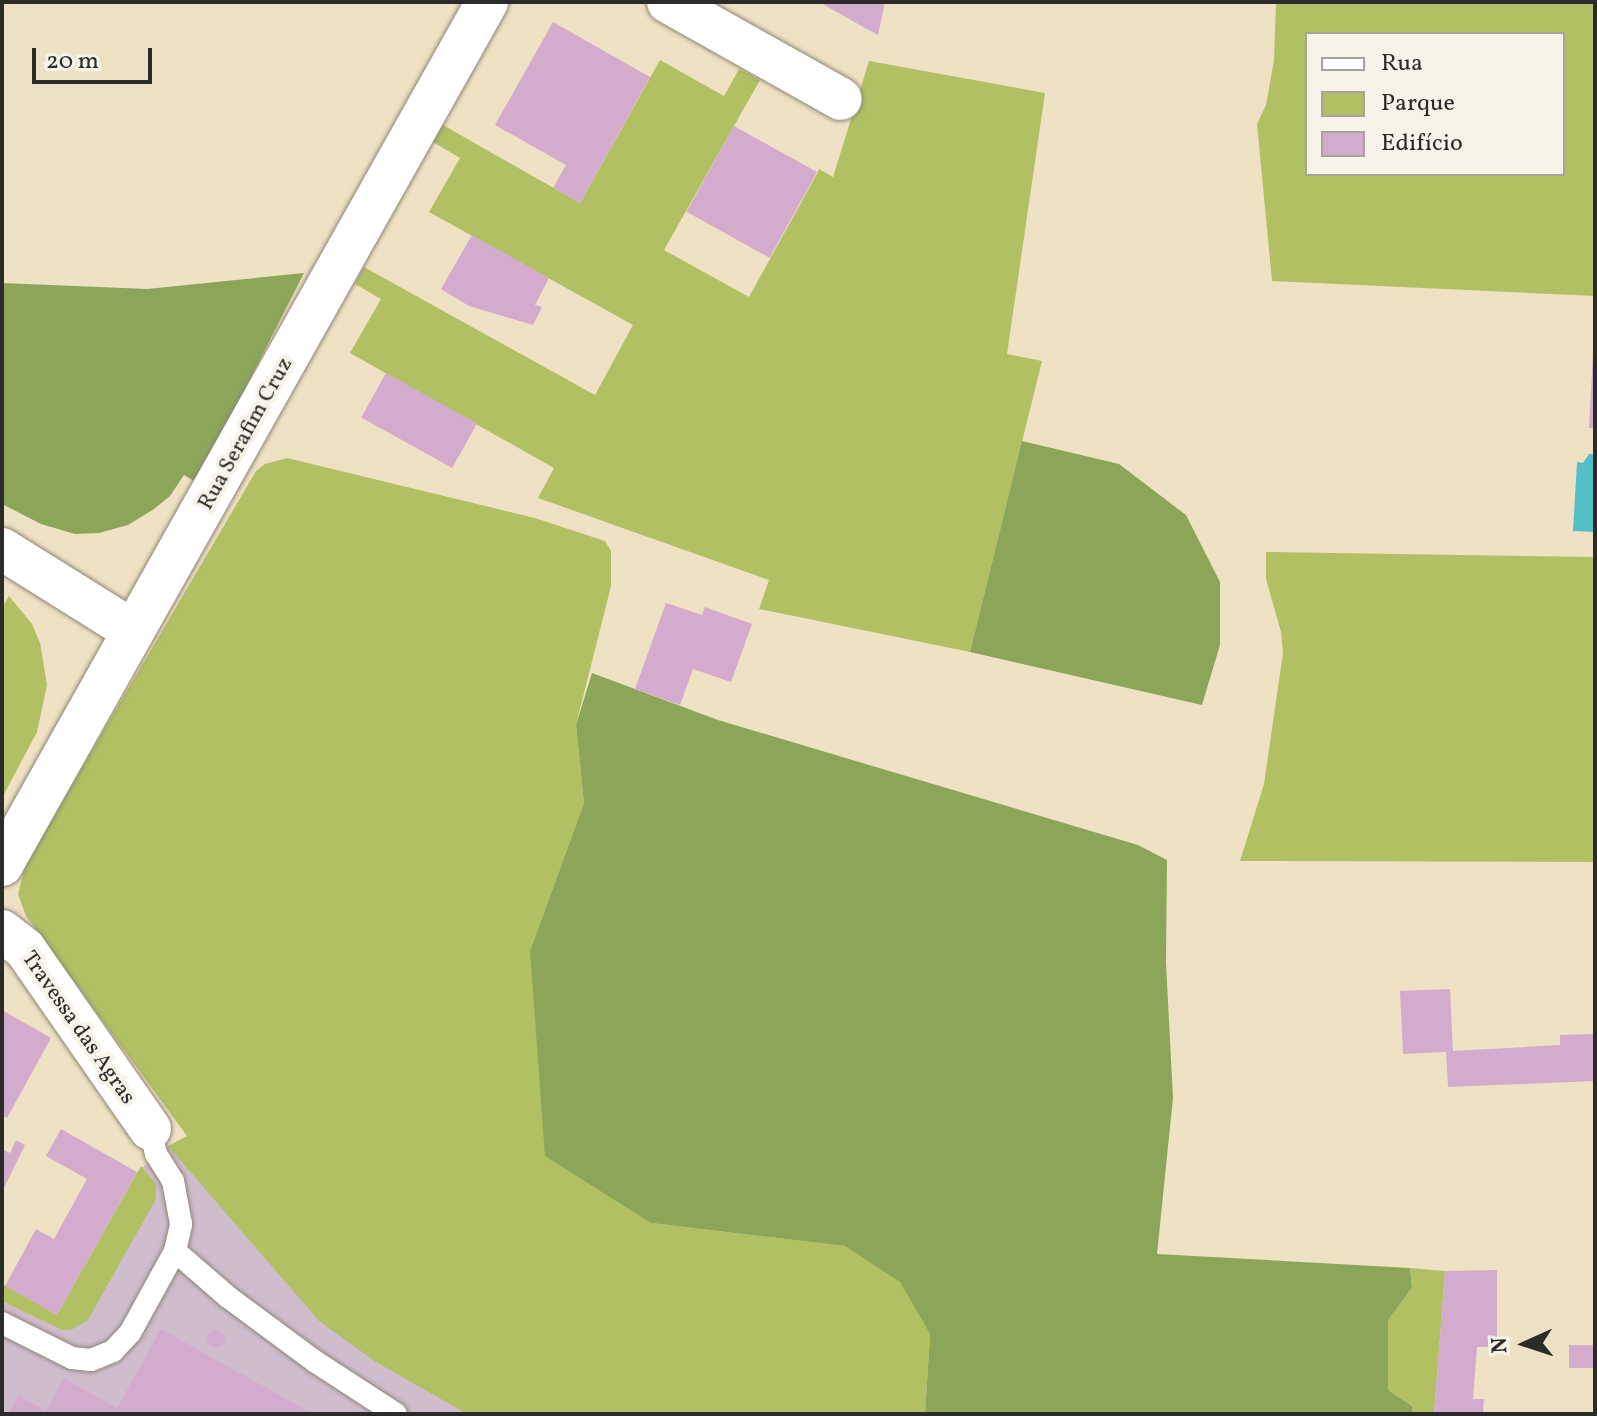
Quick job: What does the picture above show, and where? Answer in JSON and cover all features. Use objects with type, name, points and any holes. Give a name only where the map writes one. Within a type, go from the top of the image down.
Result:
[{"type":"street","name":"Rua Serafim Cruz","points":[[2,865],[487,2]]},
{"type":"street","points":[[668,2],[841,99]]},
{"type":"street","points":[[2,549],[133,631]]},
{"type":"street","name":"Travessa das Agras","points":[[2,931],[25,949],[150,1129]]},
{"type":"lane","points":[[2,1323],[61,1354],[91,1360],[113,1351],[130,1333],[175,1251],[181,1224],[173,1181],[156,1154],[150,1129]]},
{"type":"lane","points":[[175,1251],[228,1297],[396,1414]]},
{"type":"shaded area","points":[[168,1146],[484,1414],[2,1414],[2,1284],[57,1315],[137,1172]]},
{"type":"green space","points":[[1276,2],[1595,2],[1595,296],[1272,281],[1257,124],[1266,105],[1274,60]]},
{"type":"green space","points":[[660,60],[724,96],[739,69],[760,80],[664,250],[749,297],[819,169],[833,177],[869,61],[1045,93],[1007,354],[1042,361],[970,652],[759,609],[769,580],[538,498],[554,468],[350,353],[381,299],[355,284],[364,267],[595,395],[633,325],[429,212],[460,158],[433,142],[443,125],[580,203]]},
{"type":"green space","points":[[304,273],[197,483],[184,475],[170,496],[154,509],[128,525],[99,533],[75,534],[41,524],[2,504],[2,283],[147,289]]},
{"type":"green space","points":[[1022,441],[1119,464],[1186,515],[1220,582],[1220,645],[1202,705],[970,652]]},
{"type":"green space","points":[[287,458],[535,518],[605,541],[611,551],[611,586],[576,725],[584,803],[530,951],[651,1223],[845,1246],[901,1282],[930,1334],[925,1414],[467,1414],[376,1362],[319,1321],[168,1146],[187,1136],[26,916],[18,894],[26,863],[256,471],[265,464]]},
{"type":"green space","points":[[1266,552],[1595,557],[1595,862],[1240,861],[1264,784],[1283,653],[1281,632],[1266,579]]},
{"type":"green space","points":[[9,596],[32,624],[40,643],[47,685],[37,732],[2,798],[2,608]]},
{"type":"green space","points":[[592,673],[718,720],[1138,845],[1167,860],[1166,963],[1173,1098],[1157,1254],[1410,1268],[1412,1288],[1388,1320],[1388,1390],[1412,1406],[1412,1414],[925,1414],[930,1334],[900,1282],[845,1246],[651,1223],[545,1156],[530,951],[584,803],[576,725]]},
{"type":"green space","points":[[141,1166],[156,1184],[156,1199],[88,1320],[71,1330],[62,1330],[2,1301],[2,1284],[57,1315]]},
{"type":"green space","points":[[1410,1268],[1445,1271],[1434,1414],[1412,1414],[1412,1406],[1388,1390],[1388,1320],[1412,1288]]},
{"type":"water","points":[[1589,454],[1595,454],[1595,532],[1573,531],[1577,462],[1583,463]]},
{"type":"building","points":[[819,2],[885,2],[878,35],[865,28]]},
{"type":"building","points":[[553,22],[650,77],[580,203],[553,188],[566,165],[495,125]]},
{"type":"building","points":[[734,126],[817,172],[770,258],[686,212]]},
{"type":"building","points":[[472,235],[549,278],[535,305],[542,307],[533,325],[469,306],[441,289]]},
{"type":"building","points":[[1593,352],[1595,428],[1589,428]]},
{"type":"building","points":[[386,373],[477,423],[452,468],[361,418]]},
{"type":"building","points":[[666,603],[702,615],[705,607],[752,624],[731,682],[693,669],[680,705],[635,689]]},
{"type":"building","points":[[1450,989],[1453,1051],[1560,1045],[1560,1035],[1595,1034],[1595,1081],[1448,1087],[1446,1052],[1403,1054],[1400,991]]},
{"type":"building","points":[[2,1010],[51,1038],[7,1118],[2,1115]]},
{"type":"building","points":[[61,1129],[137,1172],[57,1315],[5,1286],[36,1229],[54,1239],[87,1179],[46,1156]]},
{"type":"building","points":[[16,1140],[25,1145],[2,1192],[2,1149],[10,1153]]},
{"type":"building","points":[[1497,1270],[1497,1347],[1477,1347],[1473,1399],[1484,1399],[1483,1414],[1434,1414],[1445,1271]]},
{"type":"building","points":[[161,1329],[313,1414],[8,1414],[18,1395],[46,1411],[64,1378],[117,1408]]},
{"type":"building","points":[[212,1330],[220,1330],[225,1339],[223,1346],[212,1348],[207,1343],[207,1335]]},
{"type":"building","points":[[1569,1345],[1595,1345],[1595,1368],[1569,1368]]}]
